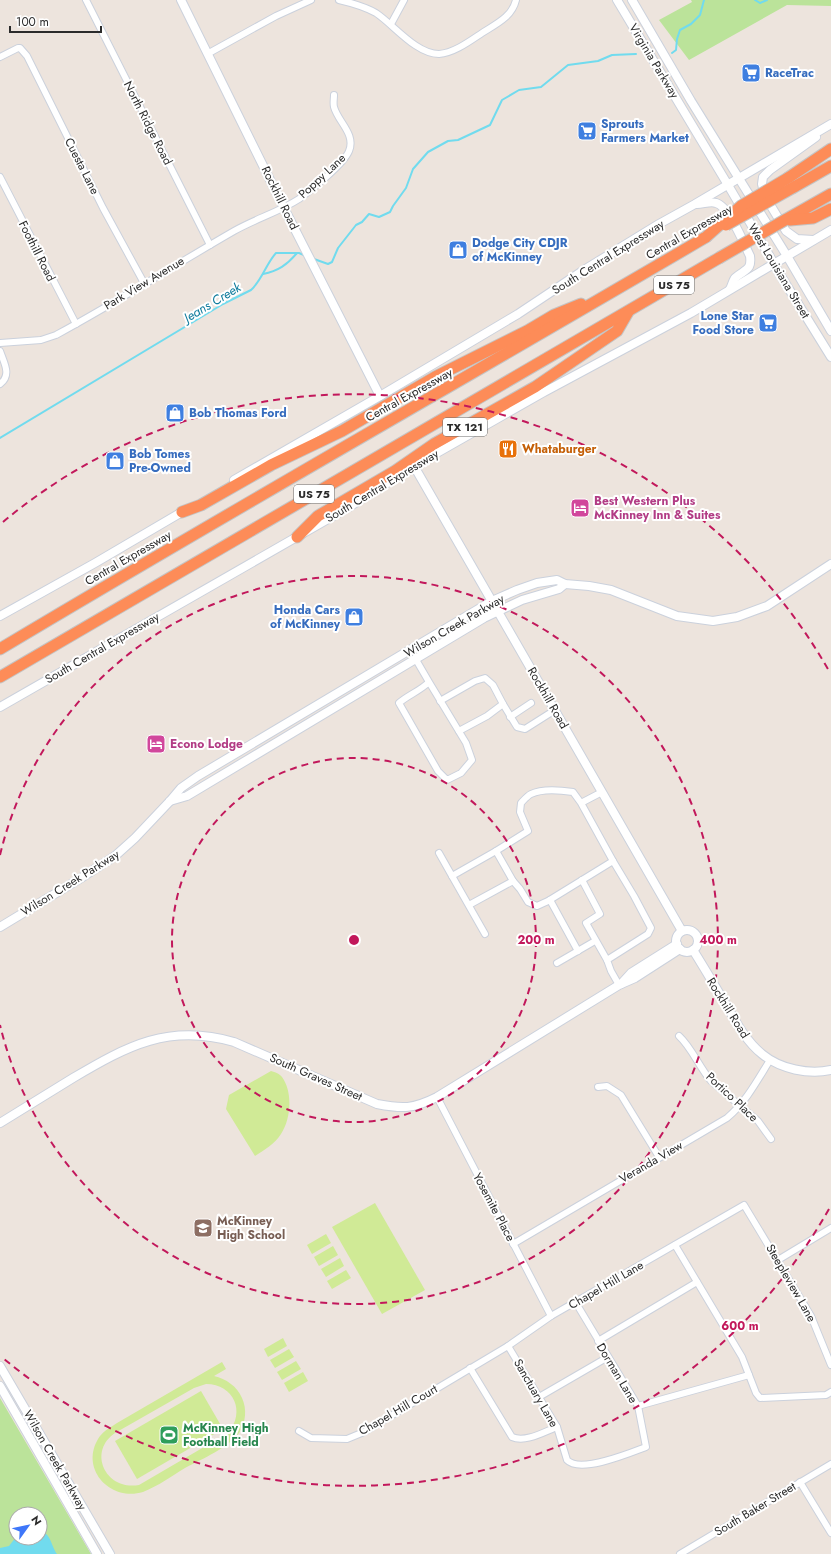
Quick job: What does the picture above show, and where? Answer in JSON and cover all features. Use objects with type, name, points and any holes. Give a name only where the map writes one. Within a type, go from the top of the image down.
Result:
[{"type":"highway","points":[[791,182],[831,149]]},
{"type":"highway","name":"Central Expressway","points":[[0,649],[151,559],[706,237],[791,182],[831,166]]},
{"type":"highway","name":"US 75","points":[[0,676],[831,194]]},
{"type":"highway","points":[[785,220],[812,218],[831,209]]},
{"type":"highway","points":[[182,512],[201,505],[271,465],[342,431],[435,378],[527,331],[554,315],[618,288]]},
{"type":"highway","name":"TX 121","points":[[297,537],[318,516],[395,471],[434,444],[535,387],[617,331],[628,312]]},
{"type":"main road","name":"Rockhill Road","points":[[181,0],[284,208],[380,396]]},
{"type":"main road","name":"Virginia Parkway","points":[[617,0],[728,185]]},
{"type":"main road","name":"Virginia Parkway","points":[[632,0],[691,101],[787,256],[831,332]]},
{"type":"main road","name":"South Central Expressway","points":[[0,616],[182,512],[298,442],[380,396],[518,314],[584,270],[659,224],[831,125]]},
{"type":"main road","points":[[813,240],[796,239],[786,232],[765,196],[762,184],[763,176],[831,125]]},
{"type":"main road","name":"West Louisiana Street","points":[[728,185],[774,263],[778,274],[831,357]]},
{"type":"main road","points":[[695,204],[716,203],[721,206],[728,213],[750,256],[751,262],[749,268],[734,278],[730,289]]},
{"type":"main road","name":"South Central Expressway","points":[[0,707],[349,507],[414,466],[544,392],[691,313],[831,230]]},
{"type":"main road","name":"Rockhill Road","points":[[414,466],[682,931]]},
{"type":"main road","points":[[565,584],[611,590],[677,616],[713,621],[737,616],[767,606],[831,564]]},
{"type":"main road","name":"Wilson Creek Parkway","points":[[0,926],[111,859],[135,838],[181,788],[198,776],[492,602],[517,590],[537,583],[557,580],[565,584],[559,589],[522,600],[497,610],[187,796],[170,801]]},
{"type":"main road","points":[[691,930],[696,934],[698,941],[696,948],[686,952],[678,947],[677,938],[682,931],[691,930]]},
{"type":"main road","name":"South Graves Street","points":[[0,1123],[119,1052],[148,1040],[184,1035],[216,1037],[241,1044],[377,1104],[403,1108],[415,1107],[437,1097],[620,984],[631,973],[678,947]]},
{"type":"main road","name":"Rockhill Road","points":[[693,950],[742,1032],[762,1054],[770,1060],[787,1067],[803,1071],[823,1072],[831,1070]]},
{"type":"main road","name":"Wilson Creek Parkway","points":[[0,1366],[110,1554]]},
{"type":"main road","name":"Wilson Creek Parkway","points":[[0,1386],[97,1554]]},
{"type":"street","name":"North Ridge Road","points":[[86,0],[210,245]]},
{"type":"street","points":[[209,54],[281,13],[311,0]]},
{"type":"street","points":[[339,0],[364,7],[377,14],[426,52],[439,54],[446,53],[465,44],[503,19],[511,12],[516,0]]},
{"type":"street","points":[[391,24],[404,0]]},
{"type":"street","name":"Cuesta Lane","points":[[0,57],[20,48],[30,62],[103,208],[144,283]]},
{"type":"street","name":"Poppy Lane","points":[[284,208],[312,188],[341,162],[349,150],[351,144],[349,135],[334,108],[334,95]]},
{"type":"street","name":"Foothill Road","points":[[0,177],[76,324]]},
{"type":"street","name":"Park View Avenue","points":[[0,343],[41,340],[56,335],[244,225],[284,208]]},
{"type":"street","points":[[0,351],[7,371],[4,381],[0,384]]},
{"type":"street","points":[[415,658],[466,743],[472,760],[461,773],[448,780],[438,771],[399,703],[407,696],[424,688],[429,682]]},
{"type":"street","points":[[440,701],[485,678],[492,685],[517,727],[525,729],[555,710]]},
{"type":"street","points":[[510,717],[531,703]]},
{"type":"street","points":[[459,731],[487,716],[503,704]]},
{"type":"street","points":[[452,876],[528,832],[520,812],[521,803],[530,794],[542,792],[573,792],[581,803],[613,861],[638,902],[651,928],[648,934],[607,960]]},
{"type":"street","points":[[581,803],[602,792]]},
{"type":"street","points":[[496,851],[513,881],[528,902],[537,906],[550,900],[613,861]]},
{"type":"street","points":[[438,853],[485,934]]},
{"type":"street","points":[[582,880],[600,914],[586,923],[607,960],[611,971],[620,984]]},
{"type":"street","points":[[469,905],[513,881]]},
{"type":"street","points":[[550,900],[578,951]]},
{"type":"street","points":[[557,963],[595,941]]},
{"type":"street","name":"Portico Place","points":[[678,1036],[688,1046],[711,1081],[758,1121],[771,1139]]},
{"type":"street","name":"Veranda View","points":[[513,1244],[727,1118],[750,1093],[770,1060]]},
{"type":"street","points":[[598,1087],[608,1086],[621,1095],[659,1157]]},
{"type":"street","name":"Yosemite Place","points":[[437,1097],[551,1316]]},
{"type":"street","name":"Chapel Hill Lane","points":[[470,1368],[508,1346],[551,1316],[744,1205]]},
{"type":"street","name":"Steepleview Lane","points":[[744,1205],[811,1316],[831,1365]]},
{"type":"street","points":[[778,1260],[831,1228]]},
{"type":"street","points":[[675,1245],[742,1357],[756,1393],[760,1398],[828,1393]]},
{"type":"street","points":[[598,1341],[697,1282]]},
{"type":"street","name":"Dorman Lane","points":[[571,1464],[577,1466],[606,1461],[646,1447],[638,1406],[576,1303]]},
{"type":"street","name":"Sanctuary Lane","points":[[508,1346],[557,1427],[567,1460],[571,1464]]},
{"type":"street","points":[[539,1397],[608,1357]]},
{"type":"street","points":[[470,1368],[512,1437],[523,1439],[557,1427]]},
{"type":"street","name":"Chapel Hill Court","points":[[299,1431],[311,1438],[347,1439],[364,1432],[470,1368]]},
{"type":"street","points":[[638,1406],[749,1375]]},
{"type":"street","name":"South Baker Street","points":[[680,1554],[831,1464]]},
{"type":"street","points":[[800,1482],[831,1533]]},
{"type":"green space","points":[[691,0],[831,0],[831,6],[787,5],[689,60],[659,20],[692,2]]},
{"type":"green space","points":[[271,1071],[280,1075],[286,1083],[289,1098],[289,1113],[279,1138],[255,1156],[226,1109],[229,1095]]},
{"type":"green space","points":[[375,1203],[425,1290],[382,1314],[332,1227]]},
{"type":"green space","points":[[326,1234],[331,1243],[312,1254],[307,1245]]},
{"type":"green space","points":[[333,1246],[338,1255],[319,1266],[314,1257]]},
{"type":"green space","points":[[340,1258],[344,1266],[326,1277],[321,1269]]},
{"type":"green space","points":[[346,1270],[351,1278],[332,1289],[327,1281]]},
{"type":"green space","points":[[283,1338],[287,1346],[268,1357],[264,1349]]},
{"type":"green space","points":[[289,1349],[294,1357],[275,1368],[270,1360]]},
{"type":"green space","points":[[296,1361],[301,1369],[282,1380],[277,1372]]},
{"type":"green space","points":[[222,1362],[226,1369],[214,1376],[227,1381],[237,1390],[244,1402],[245,1407],[245,1416],[241,1429],[228,1444],[154,1487],[143,1492],[130,1494],[119,1492],[109,1487],[100,1479],[95,1470],[93,1459],[94,1448],[100,1436],[117,1423]],"holes":[[[206,1384],[216,1385],[230,1394],[236,1408],[236,1416],[228,1433],[139,1485],[127,1485],[117,1482],[110,1476],[104,1468],[102,1450],[107,1441],[115,1433],[194,1388]]]},
{"type":"green space","points":[[303,1372],[308,1381],[289,1392],[284,1383]]},
{"type":"green space","name":"McKinney High Football Field","points":[[201,1391],[223,1429],[137,1479],[115,1441]]},
{"type":"green space","points":[[0,1398],[91,1554],[0,1554]]},
{"type":"water","points":[[48,1536],[57,1554],[0,1554],[0,1548],[9,1546],[48,1546]]},
{"type":"waterway","name":"Jeans Creek","points":[[672,53],[676,50],[680,30],[691,24],[700,15],[704,0]]},
{"type":"waterway","name":"Jeans Creek","points":[[755,0],[760,3],[767,0]]},
{"type":"waterway","name":"Jeans Creek","points":[[314,259],[328,264],[332,262],[338,248],[356,225],[362,222],[369,214],[379,217],[390,212],[406,188],[413,169],[428,152],[448,141],[458,140],[490,125],[502,100],[519,90],[541,87],[568,65],[598,61],[612,55],[636,54]]},
{"type":"waterway","name":"Jeans Creek","points":[[0,438],[223,304],[251,290],[258,282],[269,262],[276,253],[299,253],[306,256]]},
{"type":"waterway","points":[[263,274],[282,267],[297,253]]},
{"type":"place","name":"RaceTrac","points":[[751,73]]},
{"type":"place","name":"Sprouts Farmers Market","points":[[587,131]]},
{"type":"place","name":"Dodge City CDJR of McKinney","points":[[458,250]]},
{"type":"place","name":"Lone Star Food Store","points":[[768,323]]},
{"type":"place","name":"Bob Thomas Ford","points":[[175,413]]},
{"type":"place","name":"Whataburger","points":[[508,449]]},
{"type":"place","name":"Bob Tomes Pre-Owned","points":[[115,461]]},
{"type":"place","name":"Best Western Plus McKinney Inn & Suites","points":[[580,508]]},
{"type":"place","name":"Honda Cars of McKinney","points":[[354,617]]},
{"type":"place","name":"Econo Lodge","points":[[156,744]]},
{"type":"place","name":"McKinney High School","points":[[203,1228]]},
{"type":"place","name":"McKinney High Football Field","points":[[169,1435]]}]
